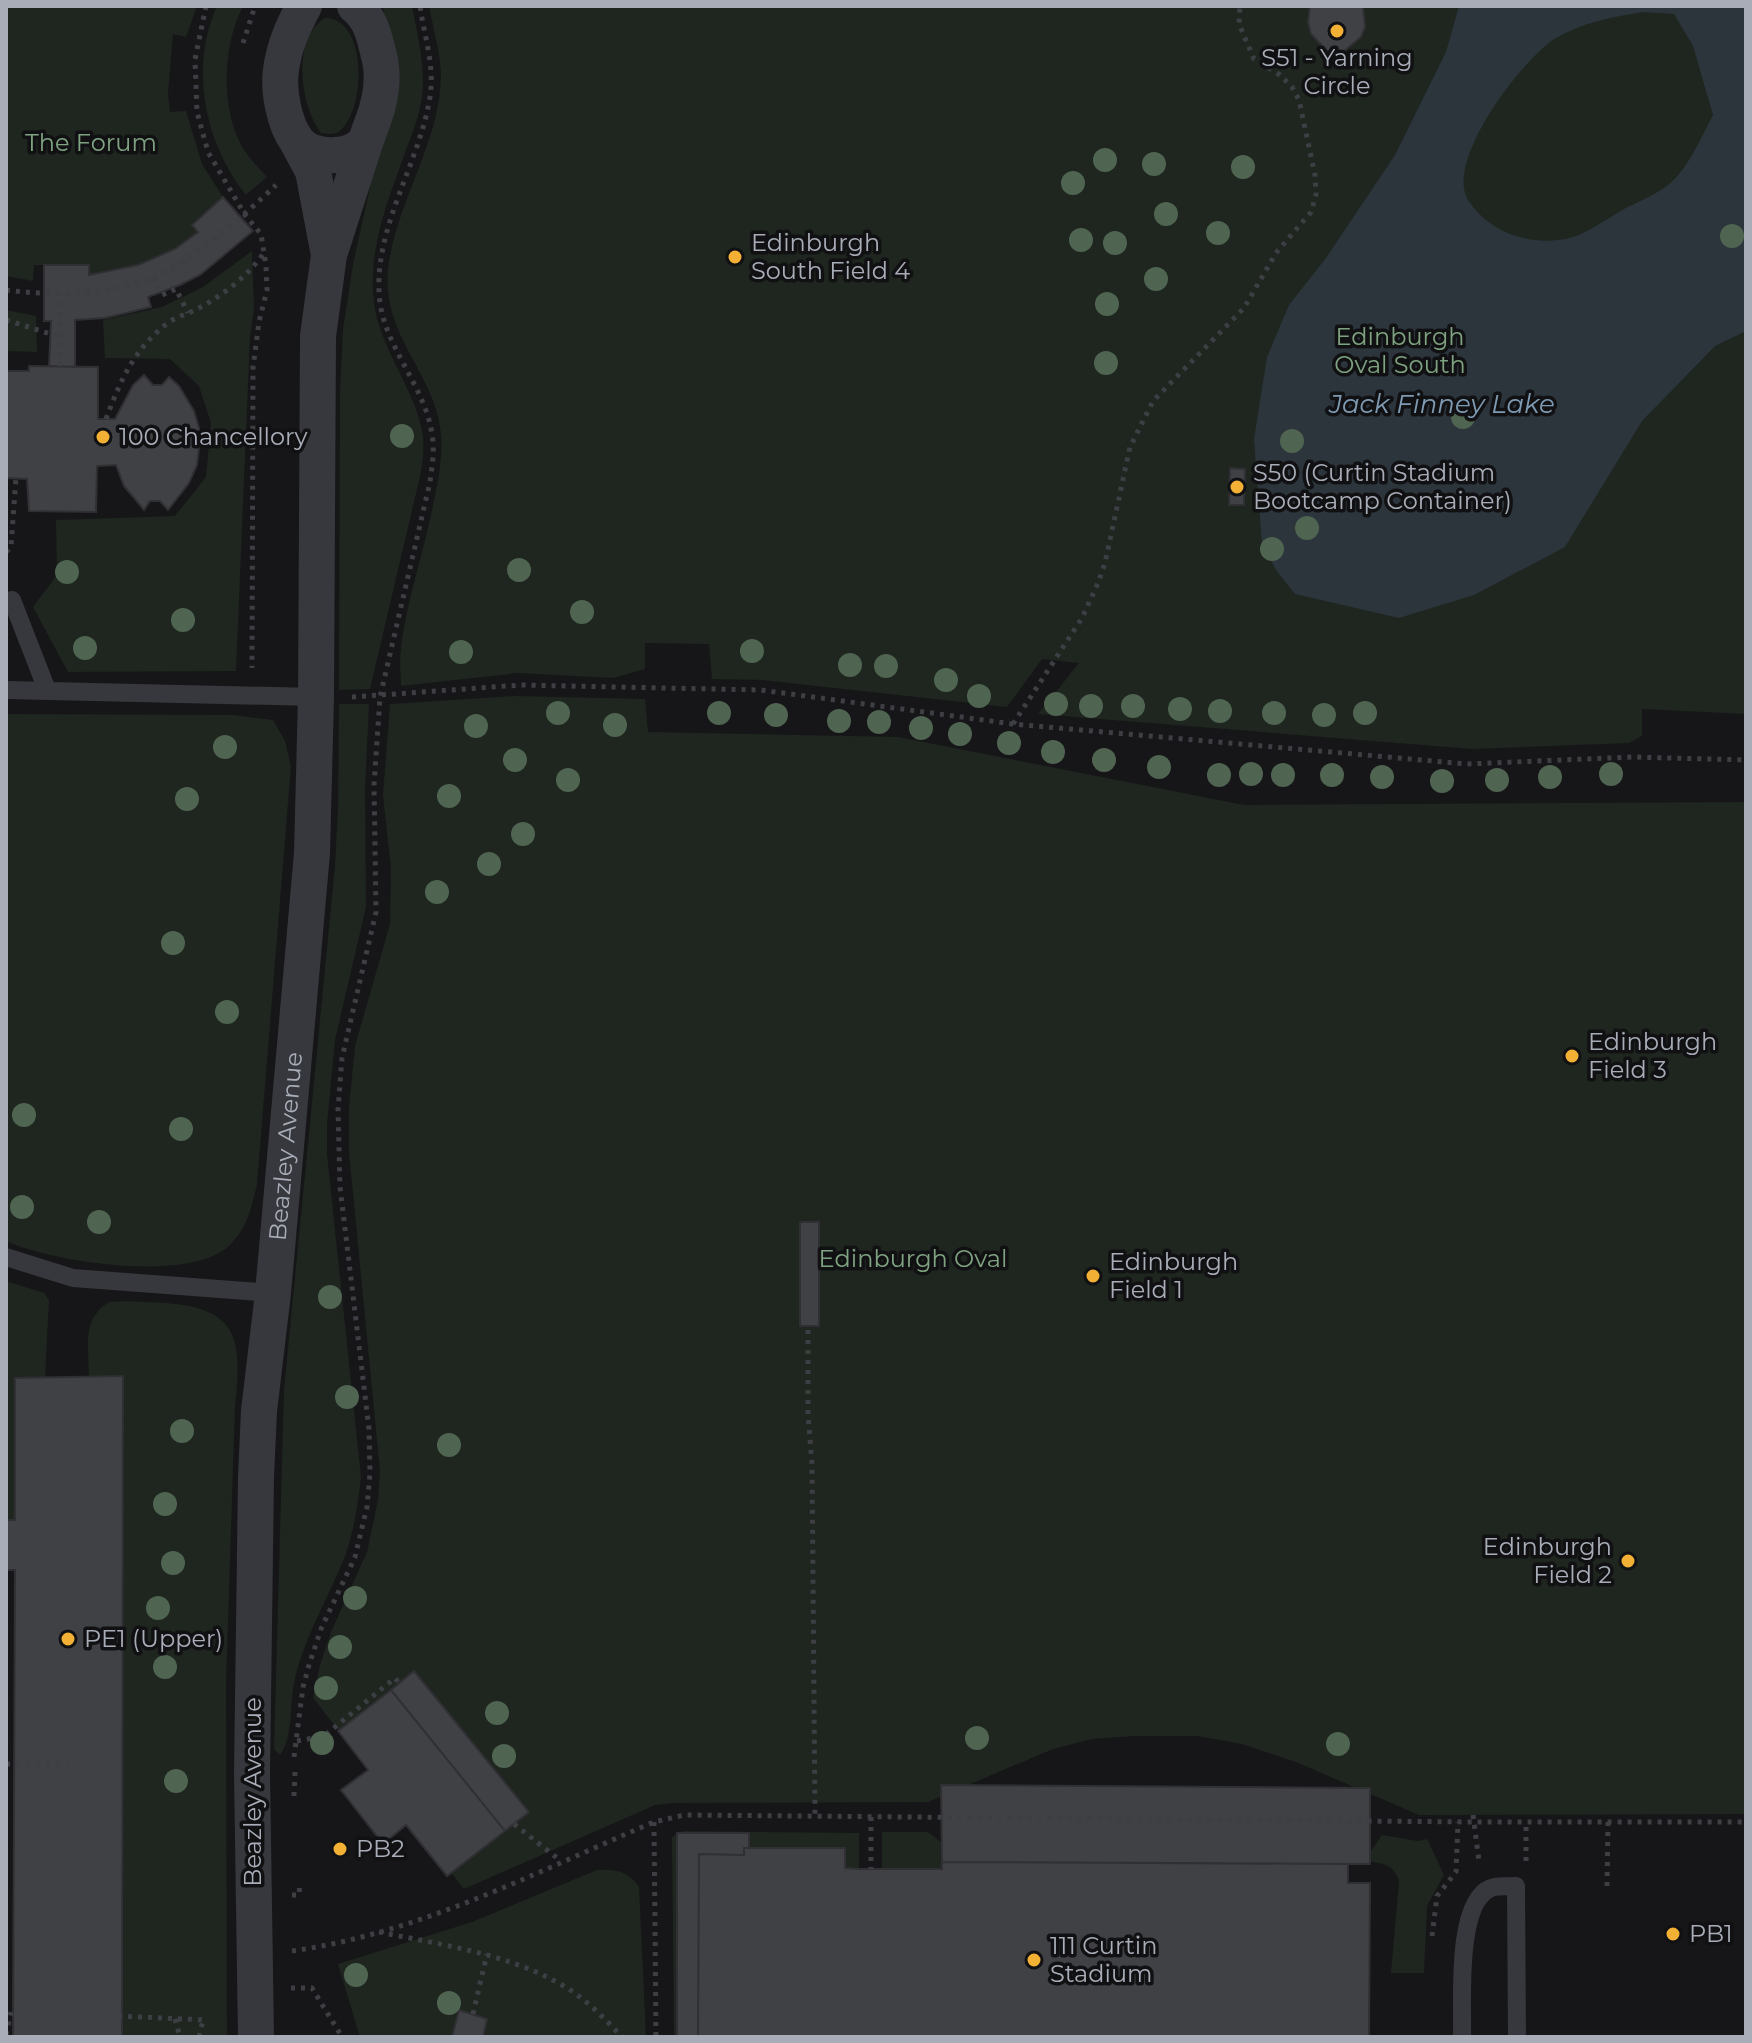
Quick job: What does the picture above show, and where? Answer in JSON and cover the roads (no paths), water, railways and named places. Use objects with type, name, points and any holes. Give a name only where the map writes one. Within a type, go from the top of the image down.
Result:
[{"type":"street","name":"Beazley Avenue","points":[[304,6],[287,40],[280,72],[289,126],[313,171],[329,255]]},
{"type":"street","name":"Beazley Avenue","points":[[256,2037],[252,1773],[259,1411],[308,915],[316,697],[316,372],[319,324],[329,255],[377,110],[382,70],[374,36],[362,9]]},
{"type":"street","points":[[298,143],[309,152],[330,155],[347,154],[365,143]]},
{"type":"lane","points":[[12,600],[47,690]]},
{"type":"lane","points":[[6,690],[316,697]]},
{"type":"lane","points":[[6,1257],[73,1278],[273,1293]]},
{"type":"lane","points":[[1462,2037],[1467,1922],[1474,1904],[1490,1888],[1516,1886],[1517,2037]]},
{"type":"water","name":"Jack Finney Lake","points":[[1459,6],[1746,6],[1746,331],[1715,346],[1642,421],[1565,547],[1474,595],[1399,618],[1295,594],[1276,570],[1262,544],[1254,439],[1267,357],[1289,305],[1326,258],[1395,155],[1446,52]],"holes":[[[1643,12],[1674,14],[1693,46],[1713,115],[1675,179],[1657,192],[1570,238],[1527,239],[1500,229],[1477,212],[1468,200],[1464,183],[1467,161],[1491,112],[1525,66],[1556,38],[1577,28]]]},
{"type":"place","name":"S51 - Yarning Circle","points":[[1337,31]]},
{"type":"place","name":"Edinburgh South Field 4","points":[[735,257]]},
{"type":"place","name":"100 Chancellory","points":[[103,437]]},
{"type":"place","name":"S50 (Curtin Stadium Bootcamp Container)","points":[[1237,487]]},
{"type":"place","name":"Edinburgh Field 3","points":[[1572,1056]]},
{"type":"place","name":"Edinburgh Field 1","points":[[1093,1276]]},
{"type":"place","name":"Edinburgh Field 2","points":[[1628,1561]]},
{"type":"place","name":"PE1 (Upper)","points":[[68,1639]]},
{"type":"place","name":"PB2","points":[[340,1849]]},
{"type":"place","name":"PB1","points":[[1673,1934]]},
{"type":"place","name":"111 Curtin Stadium","points":[[1034,1960]]},
{"type":"park label","name":"The Forum","points":[[91,143]]},
{"type":"park label","name":"Edinburgh Oval South","points":[[1400,351]]},
{"type":"park label","name":"Edinburgh Oval","points":[[913,1259]]}]
